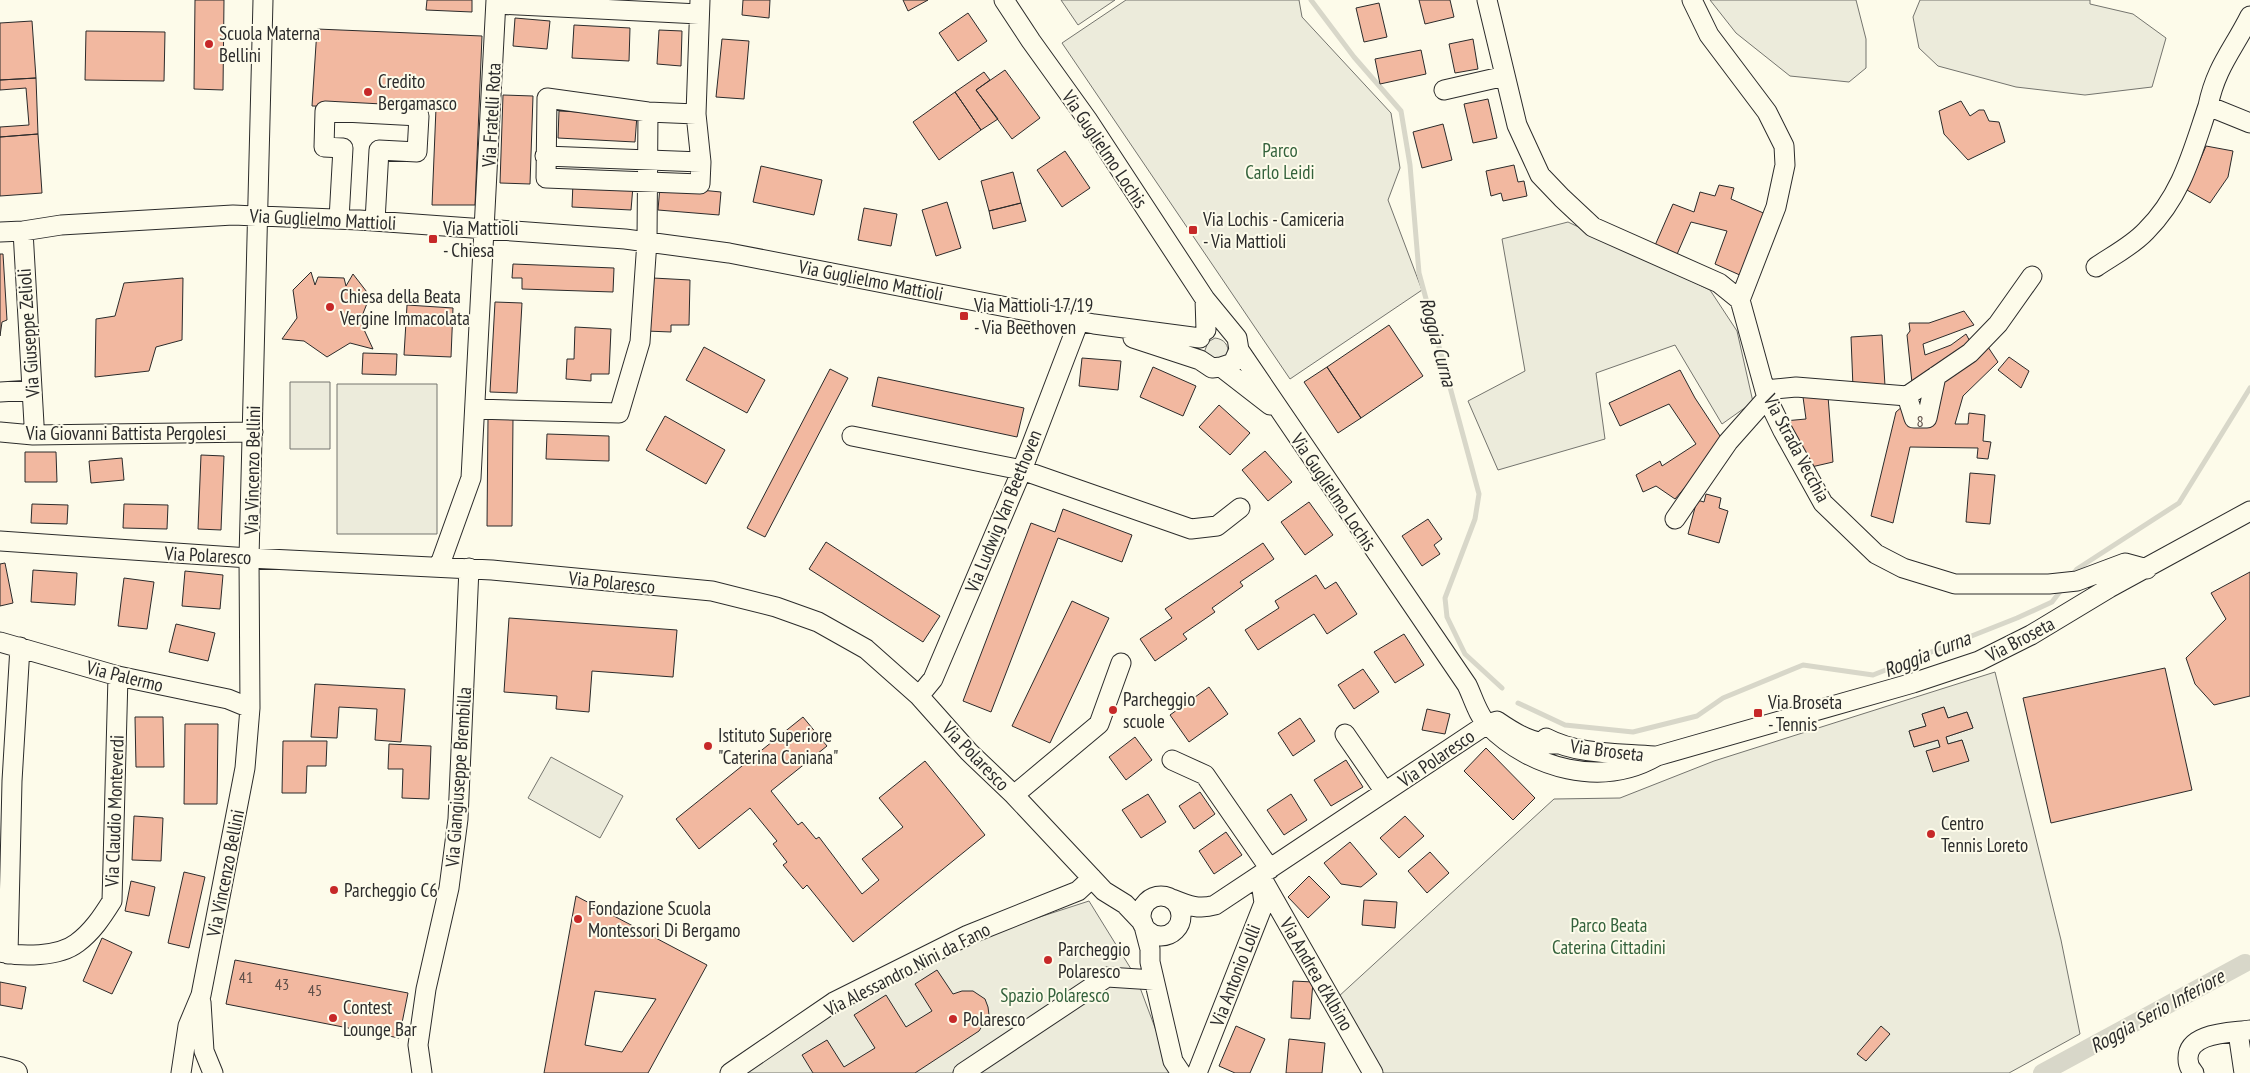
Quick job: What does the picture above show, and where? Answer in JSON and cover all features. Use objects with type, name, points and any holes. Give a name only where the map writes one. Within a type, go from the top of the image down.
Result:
[{"type":"main road","points":[[0,1069],[14,1073]]},
{"type":"street","name":"Via Vincenzo Bellini","points":[[181,1073],[188,1026],[201,995],[245,768],[250,708],[249,558],[263,0]]},
{"type":"street","name":"Via Guglielmo Lochis","points":[[1004,0],[1088,120],[1204,299],[1237,338],[1239,350],[1280,413],[1467,685],[1493,718]]},
{"type":"street","points":[[1487,0],[1517,125],[1540,175],[1593,227],[1719,283],[1740,300],[1776,207],[1785,165],[1784,146],[1767,112],[1709,35],[1692,0]]},
{"type":"street","points":[[496,2],[699,7],[696,114],[700,184],[546,178],[547,98],[648,112],[696,114]]},
{"type":"street","name":"Via Fratelli Rota","points":[[439,567],[471,478],[496,2]]},
{"type":"street","points":[[2096,267],[2146,232],[2171,200],[2182,182],[2208,106],[2212,86],[2221,65],[2250,16]]},
{"type":"street","points":[[1444,90],[1506,76]]},
{"type":"street","points":[[2208,106],[2250,123]]},
{"type":"street","points":[[339,220],[344,148],[324,147],[326,111],[419,116],[417,152],[379,150],[375,222]]},
{"type":"street","points":[[475,409],[619,413],[640,342],[647,241],[648,112]]},
{"type":"street","points":[[545,156],[700,162]]},
{"type":"street","name":"Via Guglielmo Mattioli","points":[[0,232],[23,231],[61,225],[148,219],[258,215],[647,241],[729,253],[1086,322],[1203,334],[1219,326],[1229,328]]},
{"type":"street","name":"Via Giuseppe Zelioli","points":[[23,231],[33,436]]},
{"type":"street","points":[[1675,519],[1728,442],[1766,394],[1796,387],[1907,396],[1970,353],[1993,330],[2032,276]]},
{"type":"street","name":"Via Guglielmo Lochis","points":[[1203,334],[1204,299]]},
{"type":"street","name":"Via Strada Vecchia","points":[[1740,300],[1766,394],[1822,503],[1876,554],[1903,568],[1955,584],[2049,584],[2076,581],[2125,562],[2147,568]]},
{"type":"street","name":"Via Guglielmo Mattioli","points":[[1086,322],[1200,360],[1212,368],[1221,367],[1280,413]]},
{"type":"street","name":"Via Ludwig Van Beethoven","points":[[919,696],[933,679],[1086,322]]},
{"type":"street","points":[[1200,360],[1198,347],[1203,334]]},
{"type":"street","points":[[1221,367],[1233,362],[1239,350]]},
{"type":"street","points":[[1907,396],[1914,418],[1927,418],[1936,376]]},
{"type":"street","points":[[0,392],[32,390]]},
{"type":"street","name":"Via Giovanni Battista Pergolesi","points":[[0,432],[33,436],[253,432]]},
{"type":"street","points":[[852,436],[1022,470],[1191,529],[1217,526],[1240,508]]},
{"type":"street","name":"Via Broseta","points":[[1493,718],[1516,748],[1561,768],[1607,772],[1641,765],[1657,756],[1913,683],[1979,661],[2031,636],[2109,588],[2250,511]]},
{"type":"street","name":"Via Polaresco","points":[[0,541],[249,558],[470,568],[712,591],[776,607],[818,622],[866,650],[919,696],[969,752],[1014,795],[1092,878],[1110,895],[1125,904],[1144,924],[1147,930],[1157,935],[1171,933]]},
{"type":"street","name":"Via Giangiuseppe Brembilla","points":[[422,1073],[418,1045],[425,998],[449,888],[458,819],[470,568]]},
{"type":"street","name":"Via Palermo","points":[[0,642],[118,676],[228,699],[250,708]]},
{"type":"street","points":[[4,953],[6,780],[20,647]]},
{"type":"street","points":[[1014,795],[1099,724],[1121,663]]},
{"type":"street","name":"Via Claudio Monteverdi","points":[[4,953],[39,956],[75,945],[98,923],[112,901],[118,676]]},
{"type":"street","name":"Via Polaresco","points":[[1110,895],[1133,901],[1164,898],[1191,907],[1203,908],[1215,905],[1493,718]]},
{"type":"street","name":"Via Broseta","points":[[1493,718],[1513,732],[1543,744],[1557,744],[1604,752],[1657,756]]},
{"type":"street","name":"Via Polaresco","points":[[1346,734],[1385,792]]},
{"type":"street","points":[[1172,760],[1205,774],[1265,872]]},
{"type":"street","name":"Via Antonio Lolli","points":[[1197,1073],[1264,903],[1265,872]]},
{"type":"street","name":"Via Andrea d'Albino","points":[[1265,872],[1373,1073]]},
{"type":"street","name":"Via Alessandro Nini da Fano","points":[[730,1073],[834,1002],[968,935],[1078,890],[1092,878]]},
{"type":"street","points":[[1171,933],[1180,923],[1181,913],[1179,906],[1164,898],[1146,903],[1143,909],[1144,924],[1150,950],[1152,971],[1173,1061],[1181,1073]]},
{"type":"street","points":[[1152,971],[1158,944],[1171,933],[1215,905]]},
{"type":"street","points":[[963,1073],[1107,977],[1152,971]]},
{"type":"street","name":"Via Vincenzo Bellini","points":[[201,995],[204,1051],[213,1073]]},
{"type":"street","points":[[2194,1073],[2189,1065],[2188,1057],[2194,1042],[2203,1038],[2244,1031],[2244,1073]]},
{"type":"green space","points":[[1061,0],[1115,0],[1078,25]]},
{"type":"green space","name":"Parco Carlo Leidi","points":[[1126,0],[1299,0],[1302,17],[1391,113],[1400,168],[1388,200],[1422,290],[1290,379],[1062,43]]},
{"type":"green space","points":[[1710,0],[1856,0],[1866,39],[1866,68],[1849,82],[1790,76],[1736,33]]},
{"type":"green space","points":[[1920,0],[2090,0],[2090,4],[2133,14],[2166,38],[2152,87],[2085,95],[2016,87],[1938,66],[1919,48],[1913,17]]},
{"type":"green space","points":[[1568,222],[1710,290],[1737,331],[1753,402],[1722,424],[1675,345],[1596,373],[1605,439],[1498,470],[1468,401],[1525,371],[1502,239]]},
{"type":"green space","points":[[1215,338],[1223,341],[1228,348],[1228,354],[1220,362],[1204,353],[1208,342]]},
{"type":"green space","points":[[290,382],[330,382],[330,449],[290,449]]},
{"type":"green space","points":[[337,384],[437,384],[437,534],[337,534]]},
{"type":"green space","name":"Parco Beata Caterina Cittadini","points":[[1995,672],[2061,940],[2080,1034],[2009,1073],[1381,1073],[1338,997],[1554,799],[1620,798],[1714,761]],"holes":[[[1944,707],[1948,718],[1967,712],[1973,728],[1946,737],[1948,744],[1962,740],[1968,761],[1940,747],[1938,740],[1914,747],[1909,731],[1926,726],[1922,714]]]},
{"type":"green space","points":[[551,757],[623,796],[600,838],[528,798]]},
{"type":"green space","name":"Spazio Polaresco","points":[[1089,901],[1136,977],[1172,1073],[740,1073],[832,1014],[972,939]]},
{"type":"building","name":"Scuola Materna Bellini","points":[[195,0],[224,0],[223,90],[194,89]]},
{"type":"building","points":[[427,0],[472,0],[472,12],[426,10]]},
{"type":"building","points":[[743,0],[770,0],[769,18],[742,15]]},
{"type":"building","points":[[903,0],[928,0],[908,11]]},
{"type":"building","points":[[1419,0],[1450,0],[1454,17],[1425,24]]},
{"type":"building","points":[[1379,3],[1387,37],[1364,42],[1356,8]]},
{"type":"building","points":[[968,13],[987,41],[958,61],[939,33]]},
{"type":"building","points":[[515,18],[550,21],[547,49],[513,46]]},
{"type":"building","points":[[32,21],[36,78],[0,80],[0,23]]},
{"type":"building","points":[[574,25],[630,28],[629,61],[572,58]]},
{"type":"building","points":[[317,29],[482,36],[475,205],[432,205],[436,108],[312,106]]},
{"type":"building","points":[[659,30],[682,31],[681,66],[657,64]]},
{"type":"building","points":[[86,31],[165,32],[164,81],[85,80]]},
{"type":"building","points":[[722,39],[749,41],[744,99],[716,97]]},
{"type":"building","points":[[1473,39],[1478,69],[1455,73],[1449,44]]},
{"type":"building","points":[[1421,50],[1426,74],[1380,84],[1375,59]]},
{"type":"building","points":[[1005,70],[1040,118],[1012,139],[976,90]]},
{"type":"building","points":[[984,72],[990,80],[976,90],[998,119],[981,130],[955,92]]},
{"type":"building","points":[[36,78],[38,134],[0,137],[0,127],[29,125],[26,88],[0,90],[0,80]]},
{"type":"building","points":[[955,92],[981,130],[939,160],[913,122]]},
{"type":"building","points":[[503,95],[533,96],[530,184],[500,183]]},
{"type":"building","points":[[1488,99],[1497,138],[1473,143],[1464,104]]},
{"type":"building","points":[[1961,101],[1970,116],[1979,110],[1984,110],[1989,121],[1999,122],[2005,142],[1968,160],[1944,134],[1939,111]]},
{"type":"building","points":[[559,111],[637,115],[635,142],[558,138]]},
{"type":"building","points":[[1443,124],[1452,160],[1422,168],[1413,132]]},
{"type":"building","points":[[38,134],[42,193],[0,196],[0,137]]},
{"type":"building","points":[[2206,146],[2233,151],[2228,177],[2210,203],[2187,190]]},
{"type":"building","points":[[1065,151],[1090,188],[1062,207],[1037,170]]},
{"type":"building","points":[[1514,165],[1518,182],[1524,181],[1527,196],[1503,201],[1501,193],[1491,196],[1486,171]]},
{"type":"building","points":[[761,166],[822,180],[814,215],[753,202]]},
{"type":"building","points":[[1013,172],[1021,203],[989,211],[981,181]]},
{"type":"building","points":[[573,182],[633,186],[631,210],[572,207]]},
{"type":"building","points":[[1719,185],[1734,188],[1731,199],[1768,215],[1742,276],[1715,264],[1727,231],[1691,222],[1675,259],[1653,250],[1673,204],[1694,212],[1700,192],[1715,196]]},
{"type":"building","points":[[660,186],[721,192],[719,215],[658,210]]},
{"type":"building","points":[[947,202],[961,248],[936,256],[922,210]]},
{"type":"building","points":[[1021,203],[1026,221],[993,229],[989,211]]},
{"type":"building","points":[[864,208],[897,214],[891,246],[858,240]]},
{"type":"building","points":[[0,254],[3,254],[7,320],[2,322],[0,336]]},
{"type":"building","points":[[513,264],[614,268],[613,292],[522,289],[522,278],[512,278]]},
{"type":"building","name":"Chiesa della Beata Vergine Immacolata","points":[[311,272],[315,285],[318,277],[344,278],[346,286],[353,274],[370,296],[360,321],[373,349],[350,343],[327,357],[304,341],[282,339],[297,318],[293,290]]},
{"type":"building","points":[[183,278],[182,340],[156,347],[149,371],[95,377],[96,319],[115,316],[124,283]]},
{"type":"building","points":[[653,278],[690,280],[689,325],[671,325],[671,332],[646,331],[647,307],[652,308]]},
{"type":"building","points":[[495,302],[522,303],[517,393],[490,392]]},
{"type":"building","points":[[407,305],[453,308],[451,357],[404,355]]},
{"type":"building","points":[[1964,311],[1974,325],[1923,344],[1925,355],[1951,345],[1966,334],[1974,349],[1912,383],[1907,335],[1910,331],[1909,323],[1929,323]]},
{"type":"building","points":[[1389,325],[1423,376],[1361,418],[1327,367]]},
{"type":"building","points":[[575,327],[611,329],[609,374],[591,374],[591,381],[566,379],[567,359],[574,359]]},
{"type":"building","points":[[1882,335],[1885,386],[1853,388],[1851,337]]},
{"type":"building","points":[[1986,344],[1998,362],[1963,396],[1955,424],[1968,424],[1969,413],[1985,415],[1983,441],[1991,442],[1988,459],[1977,458],[1978,448],[1910,447],[1893,523],[1871,516],[1896,412],[1903,406],[1933,408],[1942,381]]},
{"type":"building","points":[[704,347],[765,380],[747,413],[686,380]]},
{"type":"building","points":[[363,353],[397,354],[396,375],[362,374]]},
{"type":"building","points":[[2009,357],[2029,371],[2021,388],[1998,370]]},
{"type":"building","points":[[1082,358],[1121,361],[1118,390],[1079,386]]},
{"type":"building","points":[[1153,367],[1196,386],[1183,416],[1140,397]]},
{"type":"building","points":[[1327,367],[1361,418],[1338,433],[1304,382]]},
{"type":"building","points":[[830,369],[848,378],[765,537],[747,528]]},
{"type":"building","points":[[1680,370],[1695,398],[1724,442],[1675,499],[1656,486],[1643,492],[1636,475],[1660,461],[1662,466],[1696,444],[1669,404],[1620,426],[1609,403]]},
{"type":"building","points":[[878,377],[1024,408],[1017,437],[872,406]]},
{"type":"building","points":[[1828,396],[1833,462],[1807,468],[1784,421],[1806,419],[1803,397]]},
{"type":"building","points":[[1219,405],[1250,433],[1230,455],[1199,427]]},
{"type":"building","points":[[665,416],[725,450],[706,484],[646,450]]},
{"type":"building","points":[[488,418],[513,418],[512,526],[487,526]]},
{"type":"building","points":[[547,434],[609,436],[609,461],[546,459]]},
{"type":"building","points":[[1265,451],[1292,482],[1268,501],[1242,470]]},
{"type":"building","points":[[25,452],[56,452],[57,482],[25,482]]},
{"type":"building","points":[[201,455],[224,456],[221,530],[198,529]]},
{"type":"building","points":[[122,458],[124,480],[91,483],[89,461]]},
{"type":"building","points":[[1970,473],[1995,475],[1990,524],[1966,522]]},
{"type":"building","points":[[1706,494],[1721,498],[1719,508],[1728,511],[1719,543],[1688,534],[1697,500],[1704,502]]},
{"type":"building","points":[[1309,502],[1333,535],[1305,555],[1281,522]]},
{"type":"building","points":[[32,504],[68,505],[67,524],[31,523]]},
{"type":"building","points":[[124,504],[168,505],[167,529],[123,528]]},
{"type":"building","points":[[1063,509],[1132,535],[1122,562],[1058,538],[991,712],[963,701],[1031,523],[1055,532]]},
{"type":"building","points":[[1428,519],[1442,539],[1434,545],[1440,554],[1422,566],[1402,536]]},
{"type":"building","points":[[826,542],[940,616],[923,642],[809,569]]},
{"type":"building","points":[[1263,543],[1274,559],[1240,582],[1243,586],[1212,608],[1215,612],[1183,634],[1187,639],[1155,661],[1140,639],[1172,618],[1165,609]]},
{"type":"building","points":[[5,563],[13,603],[0,606],[0,564]]},
{"type":"building","points":[[33,570],[77,573],[75,605],[31,602]]},
{"type":"building","points":[[185,571],[223,575],[220,609],[182,606]]},
{"type":"building","points":[[2250,572],[2250,696],[2214,705],[2195,684],[2186,658],[2226,619],[2211,593]]},
{"type":"building","points":[[1316,575],[1325,589],[1336,582],[1357,614],[1327,634],[1314,614],[1258,650],[1245,630],[1279,608],[1275,601]]},
{"type":"building","points":[[124,578],[154,582],[147,629],[118,626]]},
{"type":"building","points":[[1072,601],[1109,618],[1050,743],[1012,726]]},
{"type":"building","points":[[509,618],[677,630],[673,677],[592,671],[589,712],[556,709],[557,696],[504,692]]},
{"type":"building","points":[[176,624],[215,633],[208,661],[169,652]]},
{"type":"building","points":[[1404,634],[1424,665],[1395,683],[1374,652]]},
{"type":"building","points":[[2165,668],[2192,790],[2051,823],[2023,698]]},
{"type":"building","points":[[1363,669],[1379,692],[1354,709],[1338,685]]},
{"type":"building","points":[[315,684],[405,689],[401,742],[375,740],[377,709],[339,707],[337,738],[311,737]]},
{"type":"building","points":[[1209,687],[1228,714],[1189,742],[1170,715]]},
{"type":"building","points":[[1944,707],[1948,718],[1967,712],[1973,728],[1946,737],[1948,744],[1962,740],[1969,761],[1933,772],[1926,751],[1940,747],[1938,740],[1914,747],[1909,731],[1926,726],[1922,714]]},
{"type":"building","points":[[1427,709],[1450,714],[1445,734],[1422,730]]},
{"type":"building","points":[[135,717],[163,717],[164,767],[136,767]]},
{"type":"building","points":[[803,717],[827,746],[771,791],[798,825],[802,822],[816,839],[819,837],[862,894],[879,880],[862,859],[903,827],[879,798],[925,761],[985,835],[853,942],[807,885],[803,889],[783,865],[787,862],[773,844],[777,841],[750,808],[699,849],[676,819]]},
{"type":"building","points":[[1300,718],[1315,741],[1293,756],[1278,733]]},
{"type":"building","points":[[185,724],[218,724],[217,804],[184,804]]},
{"type":"building","points":[[1135,737],[1152,760],[1126,780],[1109,757]]},
{"type":"building","points":[[283,741],[327,741],[326,766],[307,766],[306,793],[282,793]]},
{"type":"building","points":[[389,744],[431,746],[429,799],[402,798],[403,769],[388,769]]},
{"type":"building","points":[[1486,748],[1535,798],[1513,820],[1464,771]]},
{"type":"building","points":[[1346,760],[1363,787],[1331,806],[1314,780]]},
{"type":"building","points":[[1200,792],[1215,814],[1194,829],[1179,806]]},
{"type":"building","points":[[1148,794],[1166,822],[1141,838],[1122,810]]},
{"type":"building","points":[[1291,794],[1307,820],[1284,835],[1267,810]]},
{"type":"building","points":[[134,816],[163,818],[161,861],[132,860]]},
{"type":"building","points":[[1405,816],[1424,836],[1399,858],[1380,838]]},
{"type":"building","points":[[1226,832],[1242,855],[1214,874],[1199,851]]},
{"type":"building","points":[[1350,842],[1377,874],[1361,887],[1341,884],[1324,863]]},
{"type":"building","points":[[1430,852],[1449,873],[1427,893],[1408,871]]},
{"type":"building","points":[[184,872],[205,877],[189,948],[168,943]]},
{"type":"building","points":[[1309,876],[1330,897],[1308,918],[1288,897]]},
{"type":"building","points":[[131,881],[155,887],[149,916],[125,911]]},
{"type":"building","points":[[576,896],[707,965],[648,1073],[544,1073]],"holes":[[[595,991],[656,999],[622,1052],[585,1045]]]},
{"type":"building","points":[[1364,900],[1397,902],[1395,928],[1362,925]]},
{"type":"building","points":[[102,938],[132,952],[112,994],[83,981]]},
{"type":"building","points":[[235,960],[408,993],[399,1038],[226,1004]]},
{"type":"building","name":"Polaresco","points":[[937,970],[953,994],[962,991],[973,991],[985,999],[989,1015],[979,1031],[915,1073],[813,1073],[802,1055],[827,1040],[844,1067],[875,1048],[854,1015],[886,995],[906,1027],[932,1011],[915,984]]},
{"type":"building","points":[[1293,981],[1313,982],[1310,1019],[1291,1018]]},
{"type":"building","points":[[0,982],[26,987],[22,1009],[0,1005]]},
{"type":"building","points":[[1236,1026],[1265,1039],[1250,1073],[1235,1073],[1219,1066]]},
{"type":"building","points":[[1881,1026],[1890,1034],[1866,1061],[1857,1054]]},
{"type":"building","points":[[1289,1039],[1325,1043],[1322,1073],[1286,1073]]},
{"type":"waterway","name":"Roggia Curna","points":[[1311,0],[1354,57],[1401,111],[1410,165],[1419,273],[1479,494],[1475,519],[1445,598],[1447,617],[1465,654],[1502,688]]},
{"type":"waterway","name":"Roggia Curna","points":[[2072,576],[2077,569],[2179,503],[2250,388]]},
{"type":"waterway","name":"Roggia Curna","points":[[1518,703],[1565,725],[1633,732],[1697,716],[1723,698],[1803,665],[1873,675],[2017,618],[2052,602],[2062,589]]},
{"type":"waterway","name":"Roggia Serio Inferiore","points":[[2042,1073],[2245,963]]},
{"type":"place","name":"Scuola Materna Bellini","points":[[209,44]]},
{"type":"place","name":"Credito Bergamasco","points":[[368,92]]},
{"type":"place","name":"Via Lochis - Camiceria - Via Mattioli","points":[[1193,230]]},
{"type":"place","name":"Via Mattioli - Chiesa","points":[[433,239]]},
{"type":"place","name":"Chiesa della Beata Vergine Immacolata","points":[[330,307]]},
{"type":"place","name":"Via Mattioli 17/19 - Via Beethoven","points":[[964,316]]},
{"type":"place","name":"Parcheggio scuole","points":[[1113,710]]},
{"type":"place","name":"Via Broseta - Tennis","points":[[1758,713]]},
{"type":"place","name":"Istituto Superiore \"Caterina Caniana\"","points":[[708,746]]},
{"type":"place","name":"Centro Tennis Loreto","points":[[1931,834]]},
{"type":"place","name":"Parcheggio C6","points":[[334,890]]},
{"type":"place","name":"Fondazione Scuola Montessori Di Bergamo","points":[[578,919]]},
{"type":"place","name":"Parcheggio Polaresco","points":[[1048,960]]},
{"type":"place","name":"Contest Lounge Bar","points":[[333,1018]]},
{"type":"place","name":"Polaresco","points":[[953,1019]]}]
